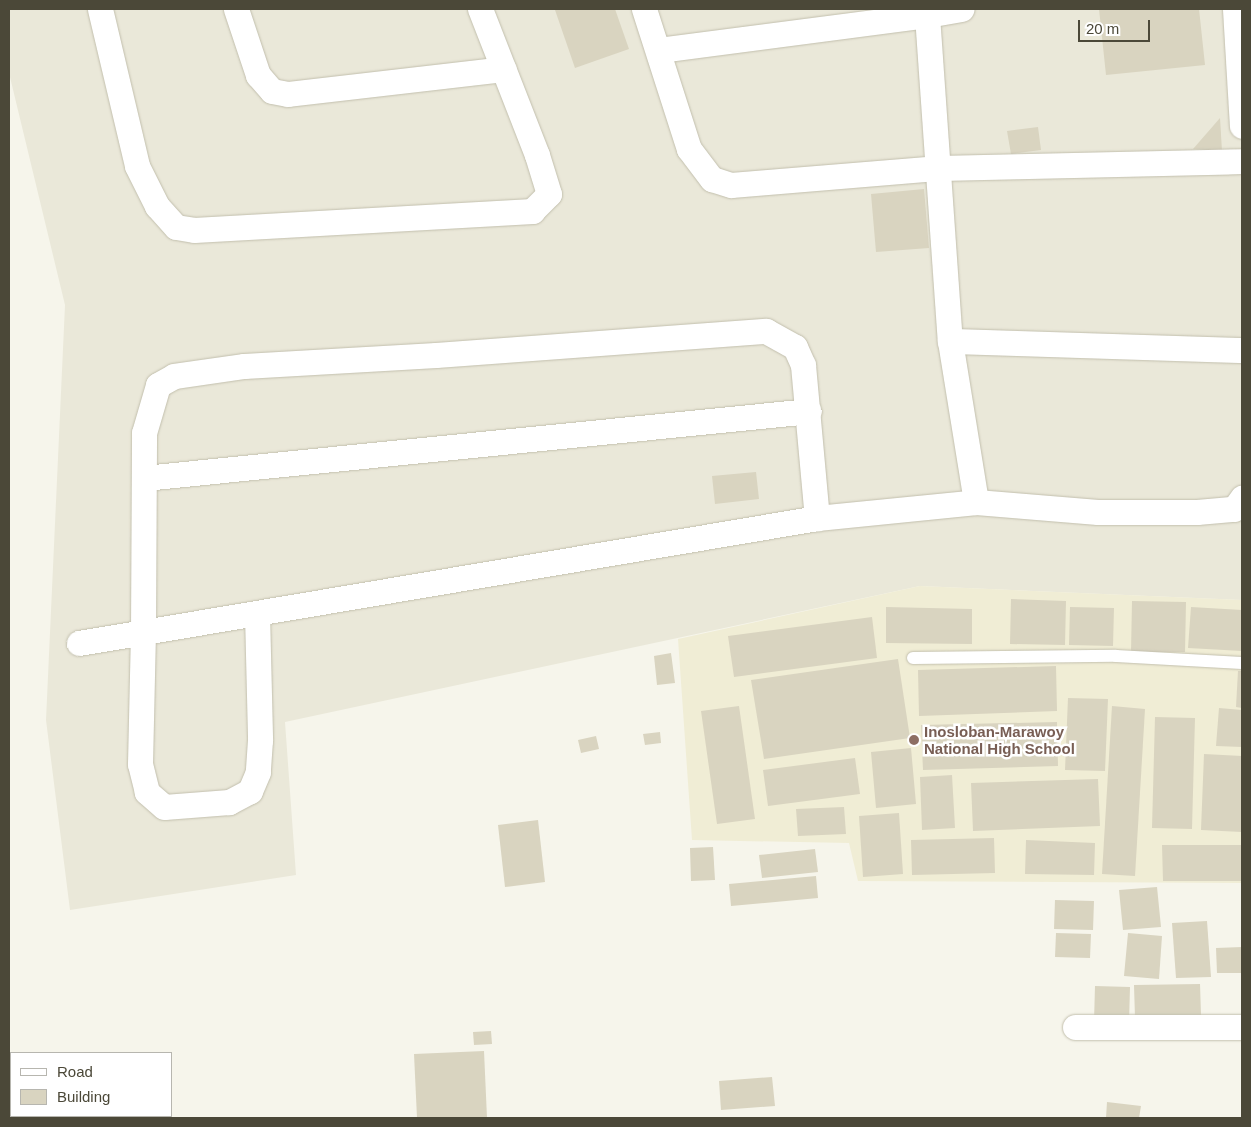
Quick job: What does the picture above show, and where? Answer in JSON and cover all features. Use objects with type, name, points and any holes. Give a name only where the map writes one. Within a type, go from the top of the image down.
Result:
[{"type":"street","points":[[103,9],[137,166],[157,206],[176,227],[194,230],[532,211],[549,194],[537,155],[480,9]]},
{"type":"street","points":[[236,9],[258,75],[272,90],[288,94],[504,69]]},
{"type":"street","points":[[644,9],[659,50],[689,149],[712,179],[731,185],[939,168],[1242,161]]},
{"type":"street","points":[[659,50],[961,9]]},
{"type":"street","points":[[1235,9],[1242,126]]},
{"type":"street","points":[[927,15],[950,341],[976,502]]},
{"type":"street","points":[[257,613],[258,772],[250,791],[229,802],[164,806],[146,792],[140,764],[144,633],[144,433],[158,385],[174,376],[244,366],[436,355],[766,331],[795,347],[803,365],[809,411],[817,518]]},
{"type":"street","points":[[950,341],[1242,350]]},
{"type":"street","points":[[144,478],[809,411]]},
{"type":"street","points":[[79,643],[817,518],[976,502],[1098,512],[1197,512],[1234,509],[1242,498]]},
{"type":"street","points":[[1075,1027],[1242,1027]]},
{"type":"lane","points":[[913,658],[1116,656],[1242,663]]},
{"type":"shaded area","points":[[9,9],[1242,9],[1242,600],[920,586],[285,722],[296,875],[70,910],[46,720],[65,305],[9,73]]},
{"type":"shaded area","name":"Inosloban-Marawoy National High School","points":[[920,586],[1242,600],[1242,883],[858,881],[849,843],[692,840],[678,639]]},
{"type":"building","points":[[615,9],[629,49],[575,68],[555,10]]},
{"type":"building","points":[[1099,9],[1199,9],[1205,65],[1106,75]]},
{"type":"building","points":[[1220,118],[1222,151],[1193,149]]},
{"type":"building","points":[[1038,127],[1041,150],[1011,154],[1007,131]]},
{"type":"building","points":[[924,189],[929,248],[876,252],[871,194]]},
{"type":"building","points":[[756,472],[759,499],[715,504],[712,476]]},
{"type":"building","points":[[1011,599],[1066,601],[1065,645],[1010,644]]},
{"type":"building","points":[[1132,601],[1186,602],[1185,652],[1131,652]]},
{"type":"building","points":[[886,607],[972,609],[972,644],[886,643]]},
{"type":"building","points":[[1070,607],[1114,608],[1113,646],[1069,645]]},
{"type":"building","points":[[1191,607],[1242,610],[1242,651],[1188,648]]},
{"type":"building","points":[[872,617],[877,658],[734,677],[728,636]]},
{"type":"building","points":[[671,653],[675,683],[657,685],[654,656]]},
{"type":"building","points":[[898,659],[910,738],[764,759],[751,680]]},
{"type":"building","points":[[1056,666],[1057,711],[919,716],[918,670]]},
{"type":"building","points":[[1238,671],[1242,671],[1242,708],[1236,707]]},
{"type":"building","points":[[1068,698],[1108,699],[1105,771],[1065,770]]},
{"type":"building","points":[[739,706],[755,819],[717,824],[701,711]]},
{"type":"building","points":[[1112,706],[1145,709],[1135,876],[1102,874]]},
{"type":"building","points":[[1219,708],[1242,710],[1242,747],[1216,746]]},
{"type":"building","points":[[1155,717],[1195,718],[1192,829],[1152,828]]},
{"type":"building","points":[[1057,722],[1058,766],[923,770],[921,725]]},
{"type":"building","points":[[660,732],[661,743],[645,745],[643,734]]},
{"type":"building","points":[[596,736],[599,749],[581,753],[578,740]]},
{"type":"building","points":[[911,748],[916,804],[876,808],[871,752]]},
{"type":"building","points":[[1204,754],[1242,756],[1242,832],[1201,830]]},
{"type":"building","points":[[855,758],[860,794],[768,806],[763,770]]},
{"type":"building","points":[[952,775],[955,828],[922,830],[920,777]]},
{"type":"building","points":[[1098,779],[1100,826],[973,831],[971,783]]},
{"type":"building","points":[[844,807],[846,834],[798,836],[796,809]]},
{"type":"building","points":[[899,813],[903,874],[863,877],[859,816]]},
{"type":"building","points":[[538,820],[545,882],[505,887],[498,825]]},
{"type":"building","points":[[994,838],[995,873],[912,875],[911,840]]},
{"type":"building","points":[[1026,840],[1095,843],[1094,875],[1025,874]]},
{"type":"building","points":[[1162,845],[1242,845],[1242,881],[1163,881]]},
{"type":"building","points":[[713,847],[715,880],[691,881],[690,848]]},
{"type":"building","points":[[815,849],[818,872],[762,878],[759,855]]},
{"type":"building","points":[[816,876],[818,898],[731,906],[729,884]]},
{"type":"building","points":[[1157,887],[1161,927],[1123,930],[1119,890]]},
{"type":"building","points":[[1055,900],[1094,901],[1093,930],[1054,929]]},
{"type":"building","points":[[1207,921],[1211,977],[1176,978],[1172,923]]},
{"type":"building","points":[[1056,933],[1091,934],[1090,958],[1055,957]]},
{"type":"building","points":[[1128,933],[1162,936],[1159,979],[1124,976]]},
{"type":"building","points":[[1242,947],[1242,973],[1217,973],[1216,948]]},
{"type":"building","points":[[1200,984],[1201,1016],[1135,1018],[1134,985]]},
{"type":"building","points":[[1095,986],[1130,987],[1129,1023],[1094,1022]]},
{"type":"building","points":[[491,1031],[492,1044],[474,1045],[473,1032]]},
{"type":"building","points":[[484,1051],[487,1118],[417,1118],[414,1054]]},
{"type":"building","points":[[772,1077],[775,1106],[721,1110],[719,1081]]},
{"type":"building","points":[[1107,1102],[1141,1106],[1139,1118],[1106,1118]]},
{"type":"place","name":"Inosloban-Marawoy National High School","points":[[914,740]]}]
